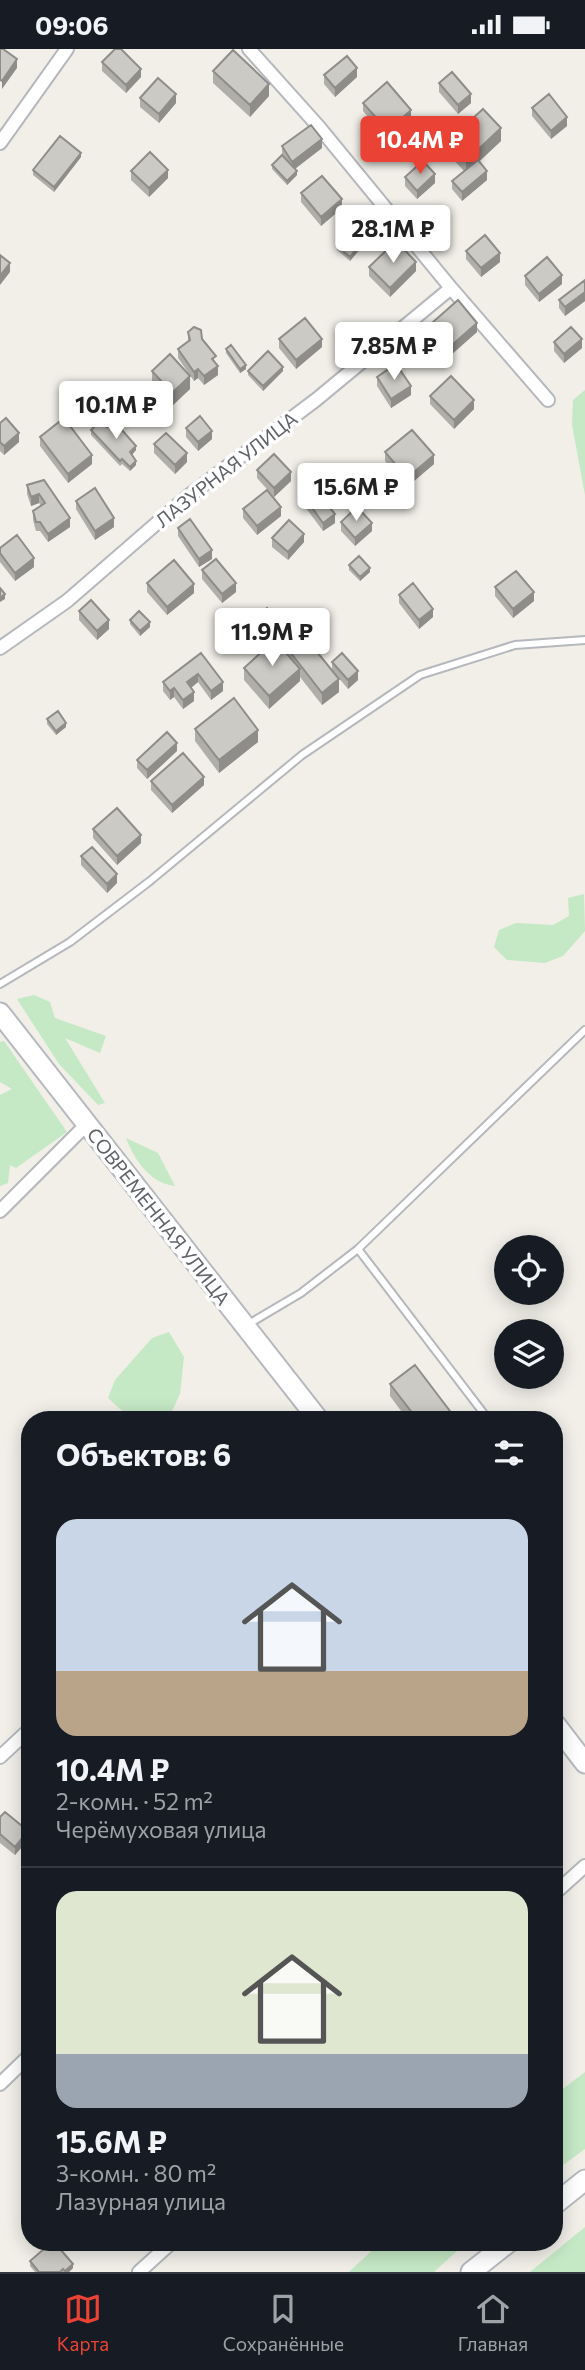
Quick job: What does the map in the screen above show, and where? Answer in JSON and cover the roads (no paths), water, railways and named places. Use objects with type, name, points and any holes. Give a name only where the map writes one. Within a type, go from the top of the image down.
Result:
[{"type":"street","points":[[0,143],[67,49]]},
{"type":"street","points":[[249,49],[319,127],[451,288],[548,400]]},
{"type":"street","name":"ЛАЗУРНАЯ УЛИЦА","points":[[0,648],[67,601],[187,497],[317,399],[451,288]]},
{"type":"street","name":"СОВРЕМЕННАЯ УЛИЦА","points":[[0,1013],[312,1411]]},
{"type":"street","points":[[0,1211],[87,1124]]},
{"type":"street","points":[[563,1734],[585,1763]]},
{"type":"street","points":[[0,1758],[21,1738]]},
{"type":"street","points":[[563,1886],[585,1865]]},
{"type":"street","points":[[0,2084],[21,2064]]},
{"type":"street","points":[[563,2198],[585,2180]]},
{"type":"street","points":[[139,2272],[162,2251]]},
{"type":"street","points":[[471,2272],[498,2251]]},
{"type":"lane","points":[[0,984],[70,942],[150,881],[302,755],[420,674],[514,645],[585,640]]},
{"type":"lane","points":[[246,1326],[301,1293],[358,1249],[585,1030]]},
{"type":"lane","points":[[358,1249],[482,1411]]}]
